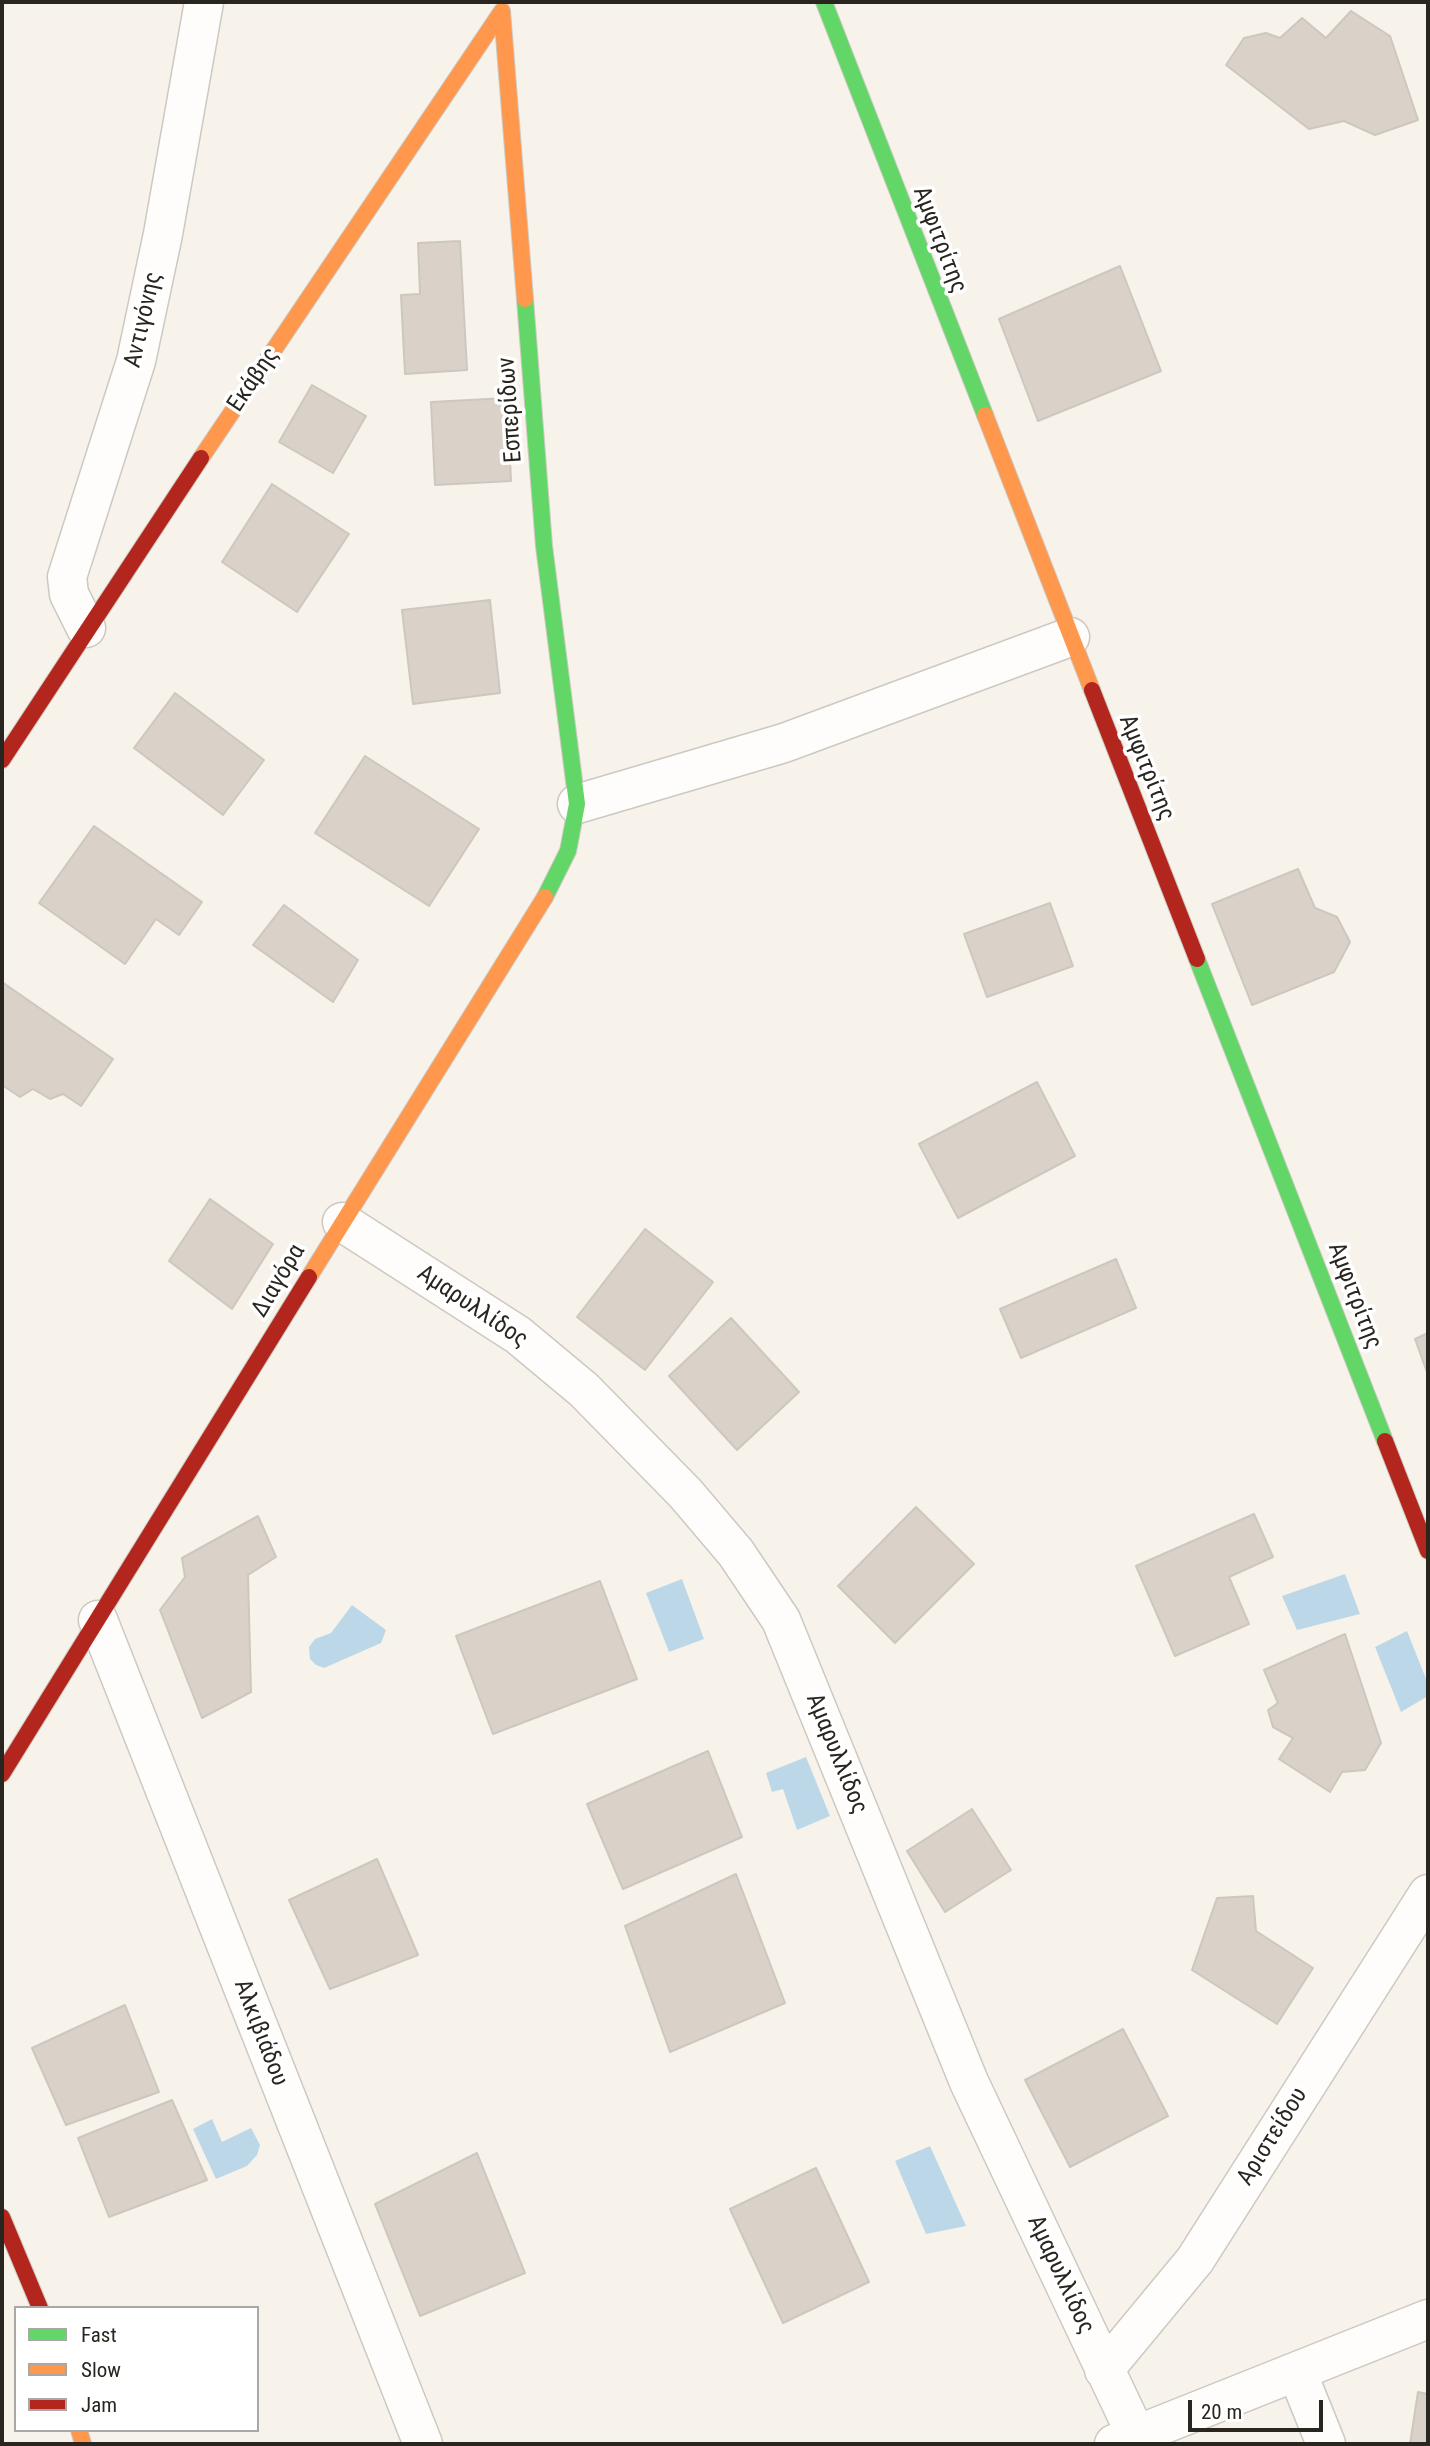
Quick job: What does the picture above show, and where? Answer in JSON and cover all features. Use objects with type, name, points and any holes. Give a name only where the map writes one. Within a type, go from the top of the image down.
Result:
[{"type":"street","name":"Αντιγόνης","points":[[86,628],[69,594],[68,578],[136,362],[163,234],[204,2]]},
{"type":"street","name":"Αμφιτρίτης","points":[[824,2],[1069,637],[1428,1551]]},
{"type":"street","name":"Εκάβης","points":[[2,760],[86,628],[505,6]]},
{"type":"street","name":"Εσπερίδων","points":[[505,6],[544,546],[577,804]]},
{"type":"street","points":[[577,804],[784,743],[1069,637]]},
{"type":"street","name":"Διαγόρα","points":[[2,1774],[558,875],[568,851],[577,804]]},
{"type":"street","name":"Αμαρυλλίδος","points":[[341,1222],[518,1335],[584,1391],[686,1494],[736,1553],[781,1620],[969,2082],[1104,2370],[1125,2440]]},
{"type":"street","name":"Αλκιβιάδου","points":[[98,1620],[423,2444]]},
{"type":"street","name":"Αριστείδου","points":[[1104,2370],[1195,2260],[1428,1894]]},
{"type":"street","points":[[2,2217],[39,2306]]},
{"type":"street","points":[[1125,2440],[1428,2319]]},
{"type":"street","points":[[1297,2372],[1326,2444]]},
{"type":"water","points":[[1345,1574],[1360,1614],[1297,1630],[1282,1596]]},
{"type":"water","points":[[682,1579],[704,1639],[669,1652],[646,1593]]},
{"type":"water","points":[[352,1605],[386,1630],[381,1643],[324,1668],[316,1665],[310,1659],[309,1647],[315,1639],[331,1633]]},
{"type":"water","points":[[1407,1631],[1428,1684],[1428,1696],[1401,1712],[1375,1647]]},
{"type":"water","points":[[806,1757],[830,1816],[797,1830],[783,1789],[772,1792],[766,1773]]},
{"type":"water","points":[[212,2119],[222,2142],[251,2128],[260,2145],[257,2155],[247,2166],[216,2179],[193,2129]]},
{"type":"water","points":[[930,2146],[966,2226],[926,2234],[895,2161]]},
{"type":"building","points":[[1351,11],[1390,36],[1418,120],[1375,135],[1344,121],[1309,129],[1226,65],[1244,38],[1266,33],[1280,38],[1302,18],[1326,38]]},
{"type":"building","points":[[460,241],[467,370],[405,374],[401,295],[420,294],[418,243]]},
{"type":"building","points":[[1120,266],[1161,371],[1038,421],[999,319]]},
{"type":"building","points":[[312,385],[366,416],[333,473],[279,442]]},
{"type":"building","points":[[507,398],[511,481],[435,485],[431,402]]},
{"type":"building","points":[[272,484],[349,534],[297,612],[222,562]]},
{"type":"building","points":[[490,600],[500,693],[413,704],[402,610]]},
{"type":"building","points":[[175,693],[264,760],[223,815],[134,748]]},
{"type":"building","points":[[365,756],[479,829],[429,906],[315,833]]},
{"type":"building","points":[[94,826],[202,902],[179,935],[156,919],[125,964],[39,903]]},
{"type":"building","points":[[1298,869],[1315,908],[1337,917],[1350,942],[1334,972],[1252,1005],[1212,904]]},
{"type":"building","points":[[1050,903],[1073,966],[987,997],[964,934]]},
{"type":"building","points":[[284,905],[358,960],[333,1002],[253,945]]},
{"type":"building","points":[[2,982],[113,1059],[81,1106],[63,1094],[50,1099],[33,1089],[20,1097],[2,1085]]},
{"type":"building","points":[[1037,1082],[1075,1156],[958,1218],[919,1144]]},
{"type":"building","points":[[210,1199],[273,1244],[232,1309],[169,1261]]},
{"type":"building","points":[[645,1229],[713,1282],[645,1370],[577,1317]]},
{"type":"building","points":[[1116,1259],[1136,1308],[1021,1358],[1000,1309]]},
{"type":"building","points":[[731,1318],[799,1392],[737,1450],[669,1376]]},
{"type":"building","points":[[1428,1333],[1428,1375],[1415,1339]]},
{"type":"building","points":[[916,1507],[974,1564],[895,1643],[838,1586]]},
{"type":"building","points":[[1254,1514],[1273,1557],[1229,1577],[1249,1624],[1175,1656],[1136,1566]]},
{"type":"building","points":[[258,1516],[276,1557],[248,1575],[251,1692],[202,1718],[160,1610],[185,1577],[182,1558]]},
{"type":"building","points":[[600,1581],[637,1679],[493,1734],[456,1636]]},
{"type":"building","points":[[1345,1634],[1381,1743],[1365,1770],[1342,1772],[1330,1792],[1279,1759],[1293,1738],[1273,1727],[1268,1710],[1278,1703],[1264,1670]]},
{"type":"building","points":[[708,1751],[742,1837],[623,1889],[587,1804]]},
{"type":"building","points":[[972,1809],[1011,1870],[945,1912],[907,1851]]},
{"type":"building","points":[[377,1859],[418,1955],[330,1989],[289,1900]]},
{"type":"building","points":[[736,1874],[785,2003],[670,2052],[625,1926]]},
{"type":"building","points":[[1253,1896],[1256,1931],[1313,1968],[1277,2024],[1192,1970],[1217,1898]]},
{"type":"building","points":[[125,2005],[159,2092],[66,2125],[32,2048]]},
{"type":"building","points":[[1123,2029],[1168,2116],[1070,2167],[1025,2080]]},
{"type":"building","points":[[172,2100],[207,2180],[109,2217],[78,2138]]},
{"type":"building","points":[[477,2153],[525,2273],[420,2316],[375,2204]]},
{"type":"building","points":[[816,2168],[869,2282],[783,2323],[730,2209]]},
{"type":"building","points":[[1418,2392],[1428,2394],[1428,2444],[1410,2444]]},
{"type":"traffic: fast","points":[[824,2],[985,415]]},
{"type":"traffic: fast","points":[[525,299],[544,546],[577,804],[568,851],[545,897]]},
{"type":"traffic: fast","points":[[1197,959],[1385,1441]]},
{"type":"traffic: slow","points":[[201,458],[502,11]]},
{"type":"traffic: slow","points":[[502,11],[525,299]]},
{"type":"traffic: slow","points":[[985,415],[1092,690]]},
{"type":"traffic: slow","points":[[309,1277],[545,897]]},
{"type":"traffic: slow","points":[[80,2432],[83,2444]]},
{"type":"traffic: jam","points":[[2,760],[201,458]]},
{"type":"traffic: jam","points":[[1092,690],[1197,959]]},
{"type":"traffic: jam","points":[[2,1774],[309,1277]]},
{"type":"traffic: jam","points":[[1385,1441],[1428,1551]]},
{"type":"traffic: jam","points":[[2,2217],[39,2306]]}]
